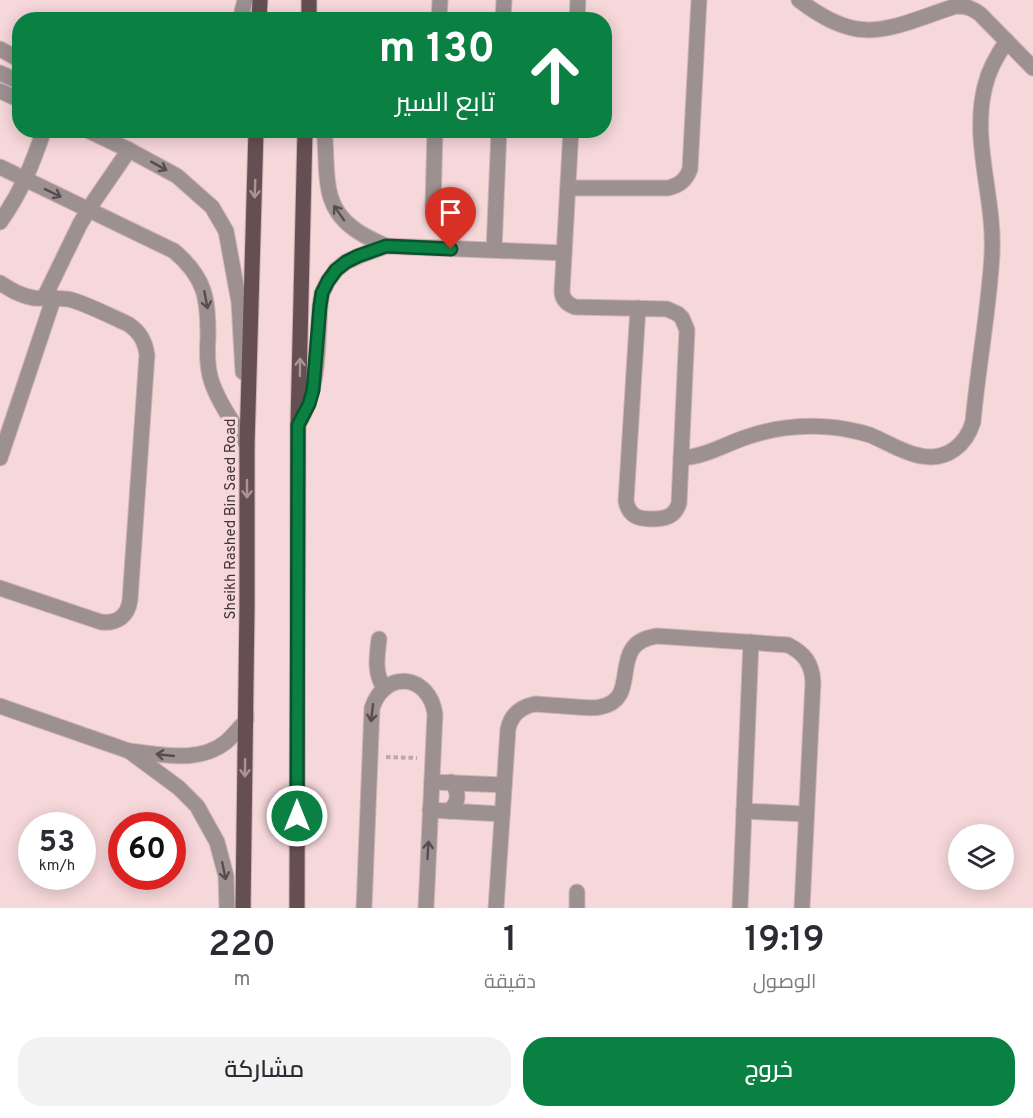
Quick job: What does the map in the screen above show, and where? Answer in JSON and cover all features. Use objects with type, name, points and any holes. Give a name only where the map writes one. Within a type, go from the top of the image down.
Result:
[{"type":"main road","name":"Sheikh Rashed Bin Saed Road","points":[[243,908],[248,446],[256,138]]},
{"type":"main road","points":[[297,908],[298,425],[305,138]]},
{"type":"street","points":[[568,188],[668,188],[676,186],[686,178],[690,169],[699,0]]},
{"type":"street","points":[[799,0],[837,24],[866,30],[895,27],[956,6],[964,6],[980,14],[1033,68]]},
{"type":"street","points":[[681,458],[697,456],[770,430],[793,427],[812,426],[850,430],[920,456],[931,457],[951,452],[965,439],[973,422],[992,254],[992,222],[982,149],[982,101],[990,69],[1006,41]]},
{"type":"street","points":[[0,222],[26,180],[41,138]]},
{"type":"street","points":[[104,138],[177,176],[212,207],[226,231],[239,302],[248,446]]},
{"type":"street","points":[[325,138],[326,184],[332,203],[345,222],[355,230],[386,246]]},
{"type":"street","points":[[433,206],[435,138]]},
{"type":"street","points":[[494,250],[499,138]]},
{"type":"street","points":[[571,138],[562,296],[574,307],[638,308],[667,309],[678,314],[687,330],[680,503],[678,509],[669,517],[662,519],[635,517],[630,513],[626,501],[638,308]]},
{"type":"street","points":[[0,458],[49,298],[66,251],[89,210],[129,150]]},
{"type":"street","points":[[0,167],[174,251],[192,268],[207,303],[208,364],[212,384],[248,446]]},
{"type":"street","points":[[298,425],[309,404],[313,390],[322,293],[336,270],[346,262],[386,246],[564,253]]},
{"type":"street","points":[[0,283],[23,296],[78,302],[128,324],[142,337],[147,355],[129,607],[121,618],[108,623],[101,622],[0,588]]},
{"type":"street","points":[[0,706],[129,751],[184,756],[206,752],[225,743],[246,721],[248,608]]},
{"type":"street","points":[[496,908],[510,722],[520,709],[535,704],[591,708],[610,704],[622,690],[626,662],[630,652],[646,637],[657,636],[788,645],[801,653],[811,666],[813,682],[802,908]]},
{"type":"street","points":[[379,639],[377,671],[384,688]]},
{"type":"street","points":[[740,908],[751,642]]},
{"type":"street","points":[[364,908],[372,708],[376,697],[384,688],[394,682],[406,681],[427,692],[433,702],[435,714],[426,908]]},
{"type":"street","points":[[129,751],[179,788],[197,806],[217,842],[226,876],[227,908]]},
{"type":"street","points":[[432,782],[504,785]]},
{"type":"street","points":[[448,811],[456,803],[458,797],[451,782]]},
{"type":"street","points":[[430,810],[502,814]]},
{"type":"street","points":[[744,811],[807,814]]},
{"type":"path","points":[[370,756],[433,759]]},
{"type":"route","points":[[297,816],[298,425],[309,404],[313,390],[322,293],[336,270],[346,262],[386,246],[451,249]]}]
